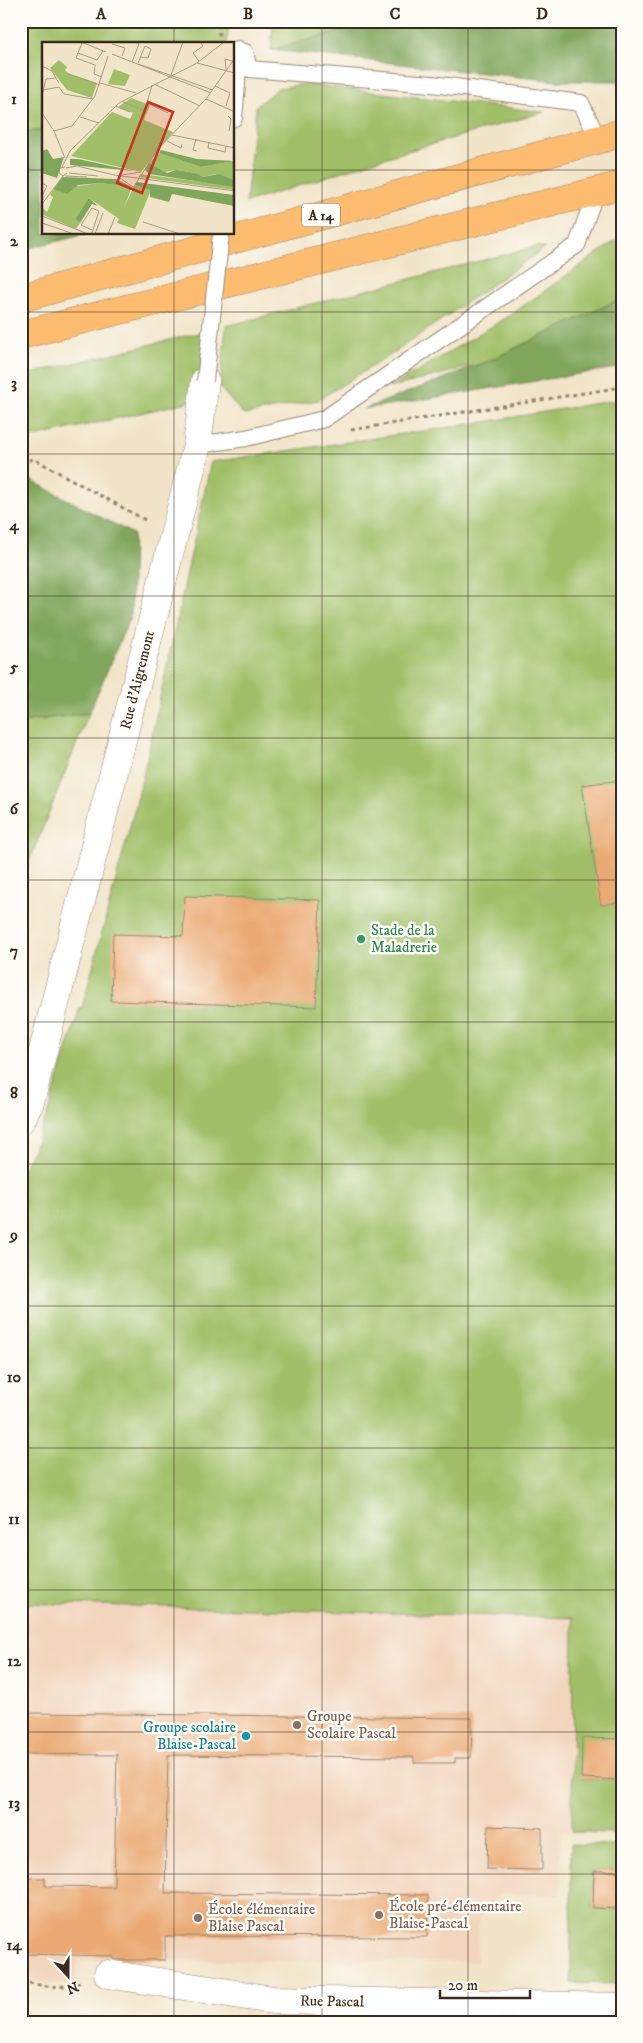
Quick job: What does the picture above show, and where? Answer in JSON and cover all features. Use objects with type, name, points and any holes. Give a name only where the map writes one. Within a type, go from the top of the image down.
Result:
[{"type":"highway","name":"A 14","points":[[21,298],[610,136]]},
{"type":"highway","points":[[21,335],[622,185]]},
{"type":"street","name":"Rue d'Aigremont","points":[[21,1120],[30,1102],[197,445],[205,381]]},
{"type":"street","name":"Rue Pascal","points":[[108,1974],[273,2000],[558,2014],[622,2007]]},
{"type":"lane","points":[[235,107],[242,51],[249,69],[432,84],[581,103],[610,136]]},
{"type":"lane","points":[[197,445],[246,438],[324,419],[577,245],[596,191]]},
{"type":"lane","name":"Rue d'Aigremont","points":[[205,381],[221,235]]},
{"type":"path","points":[[342,432],[622,388]]},
{"type":"path","points":[[21,462],[34,459],[174,536]]},
{"type":"path","points":[[21,1981],[40,1987],[68,1987],[108,1974]]},
{"type":"shaded area","name":"Groupe Scolaire Pascal","points":[[21,1603],[573,1618],[572,1832],[560,1833],[560,1895],[499,1894],[478,1922],[477,1962],[77,1960],[76,1983],[45,1984],[21,1977]]},
{"type":"green space","points":[[21,21],[229,21],[227,42],[42,42],[42,130],[21,132]]},
{"type":"green space","points":[[273,21],[379,21],[271,50]]},
{"type":"green space","points":[[377,21],[622,21],[622,81],[556,81],[271,50]]},
{"type":"green space","points":[[306,84],[544,112],[380,159],[246,203],[256,106],[278,88]]},
{"type":"green space","points":[[42,130],[42,235],[83,235],[21,250],[21,132]]},
{"type":"green space","points":[[622,236],[622,298],[484,363],[389,388],[509,316]]},
{"type":"green space","points":[[538,246],[545,248],[389,356],[318,400],[244,415],[220,388],[226,326]]},
{"type":"green space","points":[[622,298],[622,367],[364,409],[484,363]]},
{"type":"green space","points":[[206,331],[197,400],[21,440],[21,376]]},
{"type":"green space","name":"Stade de la Maladrerie","points":[[622,399],[622,1739],[581,1778],[622,1780],[622,1820],[614,1829],[614,1833],[572,1832],[573,1618],[21,1603],[21,1172],[35,1146],[50,1106],[80,1007],[82,1008],[142,781],[211,462],[484,422]]},
{"type":"green space","points":[[21,475],[133,534],[131,615],[89,713],[21,722]]},
{"type":"green space","points":[[89,713],[21,882],[21,722]]},
{"type":"green space","points":[[571,1844],[622,1845],[622,1871],[594,1871],[593,1908],[622,1909],[622,1984],[571,1983]]},
{"type":"building","points":[[622,780],[622,902],[601,905],[582,785]]},
{"type":"building","points":[[185,896],[320,900],[316,1007],[111,1001],[113,934],[183,936]]},
{"type":"building","points":[[21,1713],[472,1718],[471,1758],[455,1758],[455,1763],[414,1763],[414,1757],[168,1755],[165,1893],[428,1895],[427,1937],[165,1936],[165,1960],[120,1960],[113,1959],[113,1956],[21,1954],[21,1878],[45,1878],[45,1886],[114,1887],[117,1755],[21,1754]]},
{"type":"building","points":[[582,1738],[622,1739],[622,1780],[581,1778]]},
{"type":"building","points":[[488,1826],[542,1828],[542,1870],[487,1869]]},
{"type":"building","points":[[594,1871],[622,1871],[622,1909],[593,1908]]},
{"type":"place","name":"Stade de la Maladrerie","points":[[361,939]]},
{"type":"place","name":"Groupe Scolaire Pascal","points":[[297,1725]]},
{"type":"place","name":"Groupe scolaire Blaise-Pascal","points":[[246,1736]]},
{"type":"place","name":"École pré-élémentaire Blaise-Pascal","points":[[379,1915]]},
{"type":"place","name":"École élémentaire Blaise Pascal","points":[[198,1918]]}]
